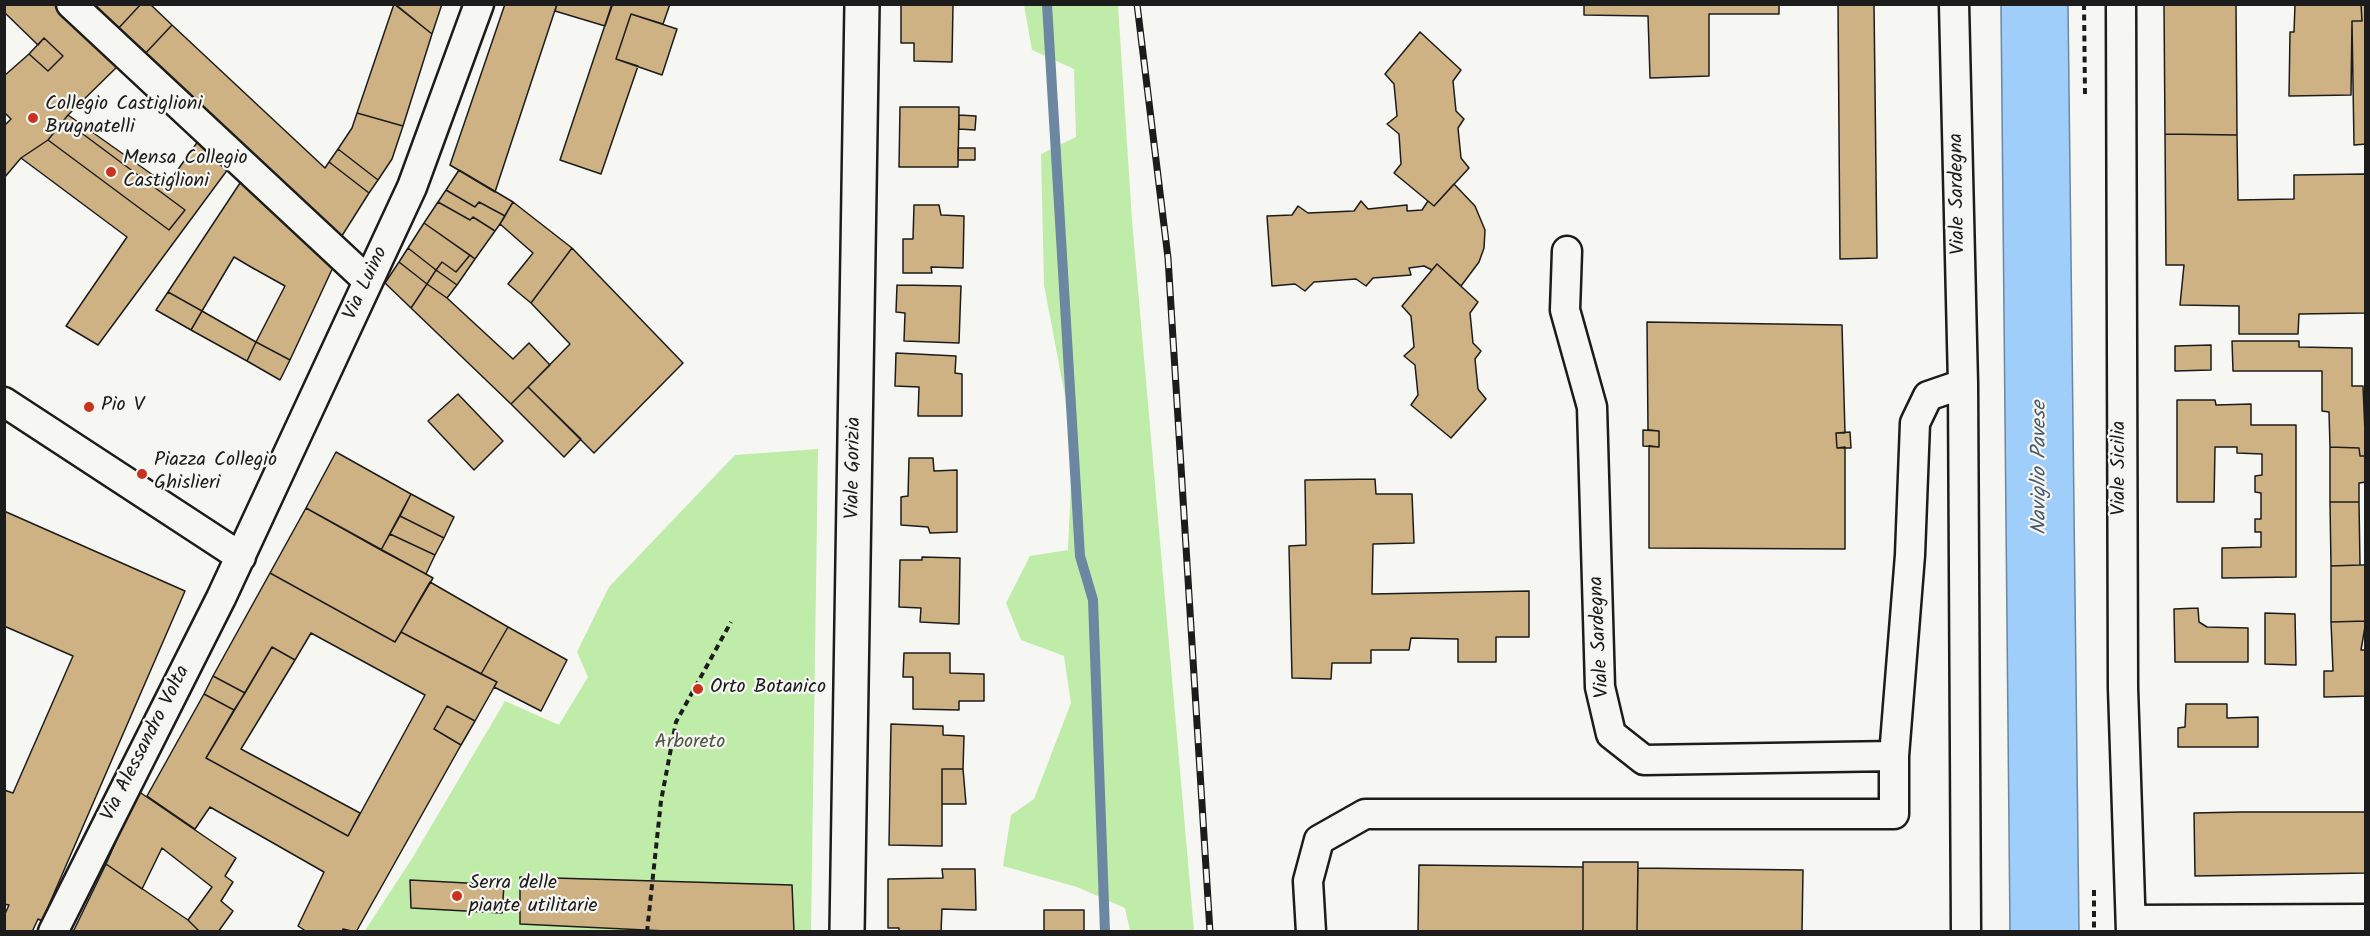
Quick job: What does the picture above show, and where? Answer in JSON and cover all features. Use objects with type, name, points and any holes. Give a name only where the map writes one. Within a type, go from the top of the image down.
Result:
[{"type":"street","points":[[71,4],[368,281]]},
{"type":"street","name":"Via Luino","points":[[241,557],[412,187],[479,4]]},
{"type":"street","name":"Viale Gorizia","points":[[847,932],[862,4]]},
{"type":"street","name":"Viale Sardegna","points":[[1954,4],[1963,384],[1966,932]]},
{"type":"street","name":"Viale Sicilia","points":[[2121,4],[2123,688],[2131,926]]},
{"type":"street","name":"Viale Sardegna","points":[[1567,251],[1565,310],[1592,407],[1600,687],[1611,734],[1644,760],[1894,756]]},
{"type":"street","points":[[1311,932],[1308,881],[1319,840],[1365,814],[1894,814],[1894,756],[1910,555],[1915,423],[1928,396],[1963,384]]},
{"type":"street","points":[[4,402],[241,557]]},
{"type":"street","name":"Via Alessandro Volta","points":[[53,932],[241,557]]},
{"type":"street","points":[[2131,926],[2366,919]]},
{"type":"path","points":[[647,932],[661,801],[676,722],[730,622]]},
{"type":"green space","points":[[1024,5],[1118,5],[1132,220],[1194,931],[1130,931],[1125,908],[1077,887],[1003,866],[1011,815],[1034,799],[1071,703],[1064,656],[1021,640],[1006,603],[1030,556],[1068,550],[1073,438],[1044,285],[1041,154],[1076,137],[1074,69],[1032,50]]},
{"type":"green space","name":"Orto Botanico","points":[[818,449],[811,931],[364,932],[413,857],[505,701],[559,725],[588,677],[577,652],[609,587],[735,455]]},
{"type":"water","name":"Naviglio Pavese","points":[[2001,5],[2068,5],[2079,931],[2010,931]]},
{"type":"building","points":[[4,4],[60,4],[122,62],[68,115],[48,140],[21,158],[4,178],[4,126],[11,119],[4,112],[4,76],[29,54],[48,71],[63,56],[44,38],[38,45],[4,12]]},
{"type":"building","points":[[86,4],[141,4],[115,32]]},
{"type":"building","points":[[141,4],[150,4],[172,25],[142,57],[115,32]]},
{"type":"building","points":[[394,4],[432,34],[403,126],[357,113]]},
{"type":"building","points":[[395,4],[442,4],[432,34]]},
{"type":"building","points":[[505,4],[557,4],[495,192],[450,165]]},
{"type":"building","points":[[557,4],[607,4],[612,6],[605,26],[555,11]]},
{"type":"building","points":[[612,4],[670,4],[663,24],[631,14],[616,59],[638,66],[601,174],[560,160]]},
{"type":"building","points":[[901,4],[953,4],[952,62],[914,61],[914,43],[901,43]]},
{"type":"building","points":[[1584,4],[1779,4],[1779,14],[1709,14],[1709,76],[1650,78],[1648,16],[1584,15]]},
{"type":"building","points":[[1838,4],[1874,4],[1877,258],[1840,259]]},
{"type":"building","points":[[2164,4],[2236,4],[2237,135],[2165,134]]},
{"type":"building","points":[[2295,4],[2361,4],[2362,21],[2352,21],[2351,95],[2289,96],[2290,32],[2294,32]]},
{"type":"building","points":[[2361,4],[2366,4],[2366,144],[2354,145],[2352,21],[2362,21]]},
{"type":"building","points":[[631,14],[677,29],[662,75],[616,59]]},
{"type":"building","points":[[172,25],[325,168],[329,162],[369,193],[338,242],[142,57]]},
{"type":"building","points":[[1420,32],[1461,70],[1453,81],[1456,111],[1464,119],[1458,128],[1461,158],[1469,168],[1434,206],[1394,173],[1401,164],[1399,134],[1387,124],[1397,116],[1394,84],[1385,74]]},
{"type":"building","points":[[44,38],[63,56],[48,71],[29,54]]},
{"type":"building","points":[[900,107],[959,107],[958,167],[899,167]]},
{"type":"building","points":[[357,113],[403,126],[392,159],[378,180],[338,149],[352,128]]},
{"type":"building","points":[[68,115],[167,185],[201,137],[231,165],[98,345],[66,326],[127,237],[21,158],[48,140],[169,230],[185,210],[64,120]]},
{"type":"building","points":[[959,115],[976,116],[975,130],[959,129]]},
{"type":"building","points":[[64,120],[185,210],[169,230],[48,140]]},
{"type":"building","points":[[2165,134],[2237,135],[2238,200],[2294,199],[2294,175],[2365,174],[2366,313],[2299,314],[2298,334],[2239,334],[2239,306],[2180,305],[2184,265],[2166,265]]},
{"type":"building","points":[[958,148],[975,148],[975,160],[958,160]]},
{"type":"building","points":[[338,149],[378,180],[369,193],[329,162]]},
{"type":"building","points":[[459,170],[513,202],[505,216],[479,202],[475,207],[446,190]]},
{"type":"building","points":[[244,177],[335,263],[290,360],[256,342],[285,286],[234,257],[202,311],[168,292]]},
{"type":"building","points":[[1454,184],[1475,206],[1485,230],[1484,248],[1479,262],[1461,286],[1437,264],[1432,270],[1424,266],[1409,268],[1411,275],[1373,278],[1366,286],[1356,279],[1314,282],[1305,291],[1295,284],[1272,286],[1267,216],[1292,215],[1298,206],[1308,213],[1354,211],[1361,201],[1368,209],[1407,205],[1407,211],[1422,210],[1428,201],[1434,206]]},
{"type":"building","points":[[446,190],[475,207],[479,202],[505,216],[495,231],[473,217],[470,220],[438,202]]},
{"type":"building","points":[[438,202],[470,220],[473,217],[495,231],[475,259],[424,223]]},
{"type":"building","points":[[513,202],[572,248],[531,303],[508,284],[533,253],[500,224]]},
{"type":"building","points":[[914,205],[939,205],[941,215],[964,216],[963,268],[931,267],[932,273],[903,273],[903,239],[913,239]]},
{"type":"building","points":[[424,223],[470,255],[456,272],[442,262],[436,270],[408,248]]},
{"type":"building","points":[[408,248],[436,270],[427,284],[399,262]]},
{"type":"building","points":[[572,248],[683,363],[594,453],[528,387],[570,344],[531,303]]},
{"type":"building","points":[[470,255],[475,259],[457,285],[436,270],[442,262],[456,272]]},
{"type":"building","points":[[399,262],[427,284],[411,308],[385,283]]},
{"type":"building","points":[[1437,264],[1478,302],[1470,313],[1473,343],[1481,351],[1475,359],[1478,389],[1486,399],[1451,438],[1411,405],[1418,395],[1415,365],[1404,356],[1414,347],[1411,316],[1402,306]]},
{"type":"building","points":[[436,270],[457,285],[447,298],[427,284]]},
{"type":"building","points":[[427,284],[447,298],[513,359],[529,343],[550,365],[511,404],[411,308]]},
{"type":"building","points":[[897,285],[961,286],[959,343],[904,341],[905,313],[896,312]]},
{"type":"building","points":[[168,292],[202,311],[191,330],[156,310]]},
{"type":"building","points":[[202,311],[256,342],[247,361],[191,330]]},
{"type":"building","points":[[1647,322],[1842,325],[1845,433],[1836,433],[1837,448],[1845,447],[1845,549],[1649,548],[1649,446],[1659,447],[1659,431],[1648,430]]},
{"type":"building","points":[[2232,341],[2299,341],[2299,347],[2352,348],[2352,386],[2363,386],[2366,456],[2360,456],[2359,448],[2330,447],[2329,412],[2322,411],[2322,371],[2233,371]]},
{"type":"building","points":[[256,342],[290,360],[280,380],[247,361]]},
{"type":"building","points":[[2211,345],[2211,370],[2175,371],[2175,346]]},
{"type":"building","points":[[896,353],[956,356],[955,373],[962,374],[962,416],[918,416],[919,387],[895,386]]},
{"type":"building","points":[[528,387],[581,439],[564,457],[511,404]]},
{"type":"building","points":[[458,394],[503,441],[474,470],[428,421]]},
{"type":"building","points":[[2177,400],[2215,400],[2216,405],[2251,404],[2251,425],[2296,425],[2296,577],[2222,578],[2222,548],[2261,547],[2261,532],[2255,532],[2255,519],[2261,519],[2261,493],[2255,492],[2255,476],[2262,475],[2262,454],[2237,453],[2237,447],[2215,447],[2214,502],[2177,502]]},
{"type":"building","points":[[1643,430],[1659,431],[1659,447],[1643,446]]},
{"type":"building","points":[[1850,432],[1851,448],[1837,448],[1836,433]]},
{"type":"building","points":[[2330,447],[2359,448],[2360,456],[2366,456],[2366,482],[2359,483],[2359,502],[2330,502]]},
{"type":"building","points":[[336,452],[411,494],[381,550],[306,508]]},
{"type":"building","points":[[909,458],[933,458],[934,471],[957,470],[957,532],[930,533],[928,527],[901,525],[901,497],[908,496]]},
{"type":"building","points":[[1375,479],[1376,494],[1412,494],[1414,543],[1373,544],[1372,594],[1529,591],[1529,637],[1496,637],[1496,662],[1458,662],[1458,639],[1411,638],[1409,650],[1371,650],[1371,663],[1332,663],[1331,679],[1292,678],[1289,546],[1306,545],[1305,480]]},
{"type":"building","points":[[411,494],[454,517],[444,538],[400,516]]},
{"type":"building","points":[[2330,502],[2359,502],[2360,565],[2331,566]]},
{"type":"building","points":[[306,508],[433,578],[395,642],[270,573]]},
{"type":"building","points":[[4,511],[185,591],[42,921],[38,919],[32,932],[4,932],[4,916],[9,905],[4,904],[4,790],[13,793],[73,656],[4,626]]},
{"type":"building","points":[[400,516],[444,538],[435,555],[390,534]]},
{"type":"building","points":[[390,534],[435,555],[426,574],[381,550]]},
{"type":"building","points":[[922,557],[960,558],[959,624],[920,622],[921,608],[899,607],[900,560],[922,560]]},
{"type":"building","points":[[2366,565],[2366,621],[2331,622],[2331,566]]},
{"type":"building","points":[[270,573],[395,642],[401,632],[497,682],[475,721],[447,706],[434,729],[461,745],[356,932],[343,929],[342,932],[307,932],[298,926],[324,872],[210,807],[195,829],[147,796],[204,694],[234,710],[206,758],[348,836],[425,695],[311,633],[295,660],[272,647],[245,693],[213,676]]},
{"type":"building","points":[[430,582],[508,627],[481,674],[401,632]]},
{"type":"building","points":[[2198,608],[2199,622],[2207,627],[2248,628],[2248,662],[2175,662],[2174,609]]},
{"type":"building","points":[[2265,613],[2295,614],[2296,665],[2265,664]]},
{"type":"building","points":[[2366,621],[2361,650],[2366,650],[2366,696],[2324,697],[2324,671],[2333,671],[2331,622]]},
{"type":"building","points":[[508,627],[567,660],[541,711],[494,687],[497,682],[481,674]]},
{"type":"building","points":[[272,647],[295,660],[241,749],[360,813],[348,836],[206,758]]},
{"type":"building","points":[[904,653],[950,653],[950,673],[984,674],[984,701],[959,701],[959,710],[913,709],[913,677],[903,677]]},
{"type":"building","points":[[213,676],[245,693],[234,710],[204,694]]},
{"type":"building","points":[[2186,704],[2227,704],[2227,718],[2258,717],[2258,747],[2178,747],[2178,728],[2185,727]]},
{"type":"building","points":[[447,706],[475,721],[461,745],[434,729]]},
{"type":"building","points":[[891,724],[943,726],[943,735],[964,736],[963,769],[942,769],[942,846],[889,845]]},
{"type":"building","points":[[942,769],[963,769],[966,804],[942,804]]},
{"type":"building","points":[[138,791],[236,858],[225,876],[233,882],[221,901],[233,911],[218,932],[200,932],[188,920],[212,887],[162,848],[142,889],[106,864]]},
{"type":"building","points":[[2366,812],[2366,873],[2195,876],[2194,813]]},
{"type":"building","points":[[1583,862],[1638,862],[1637,932],[1583,932]]},
{"type":"building","points":[[106,864],[188,920],[200,932],[73,932]]},
{"type":"building","points":[[1419,865],[1583,867],[1583,932],[1418,932]]},
{"type":"building","points":[[1638,868],[1803,870],[1802,932],[1637,932]]},
{"type":"building","points":[[942,869],[975,869],[976,910],[942,909],[941,932],[899,932],[899,928],[888,928],[888,879],[943,878]]},
{"type":"building","points":[[520,877],[792,885],[794,932],[687,932],[520,924]]},
{"type":"building","name":"Serra delle piante utilitarie","points":[[410,880],[504,885],[502,913],[411,908]]},
{"type":"building","points":[[1044,910],[1084,910],[1084,932],[1044,932]]},
{"type":"waterway","points":[[1047,4],[1080,556],[1093,600],[1105,932]]},
{"type":"railway","points":[[1137,4],[1168,258],[1210,932]]},
{"type":"place","name":"Collegio Castiglioni Brugnatelli","points":[[33,118]]},
{"type":"place","name":"Mensa Collegio Castiglioni","points":[[111,172]]},
{"type":"place","name":"Pio V","points":[[89,407]]},
{"type":"place","name":"Piazza Collegio Ghislieri","points":[[142,474]]},
{"type":"place","name":"Orto Botanico","points":[[698,689]]},
{"type":"place","name":"Serra delle piante utilitarie","points":[[457,896]]},
{"type":"park label","name":"Arboreto","points":[[690,744]]}]
